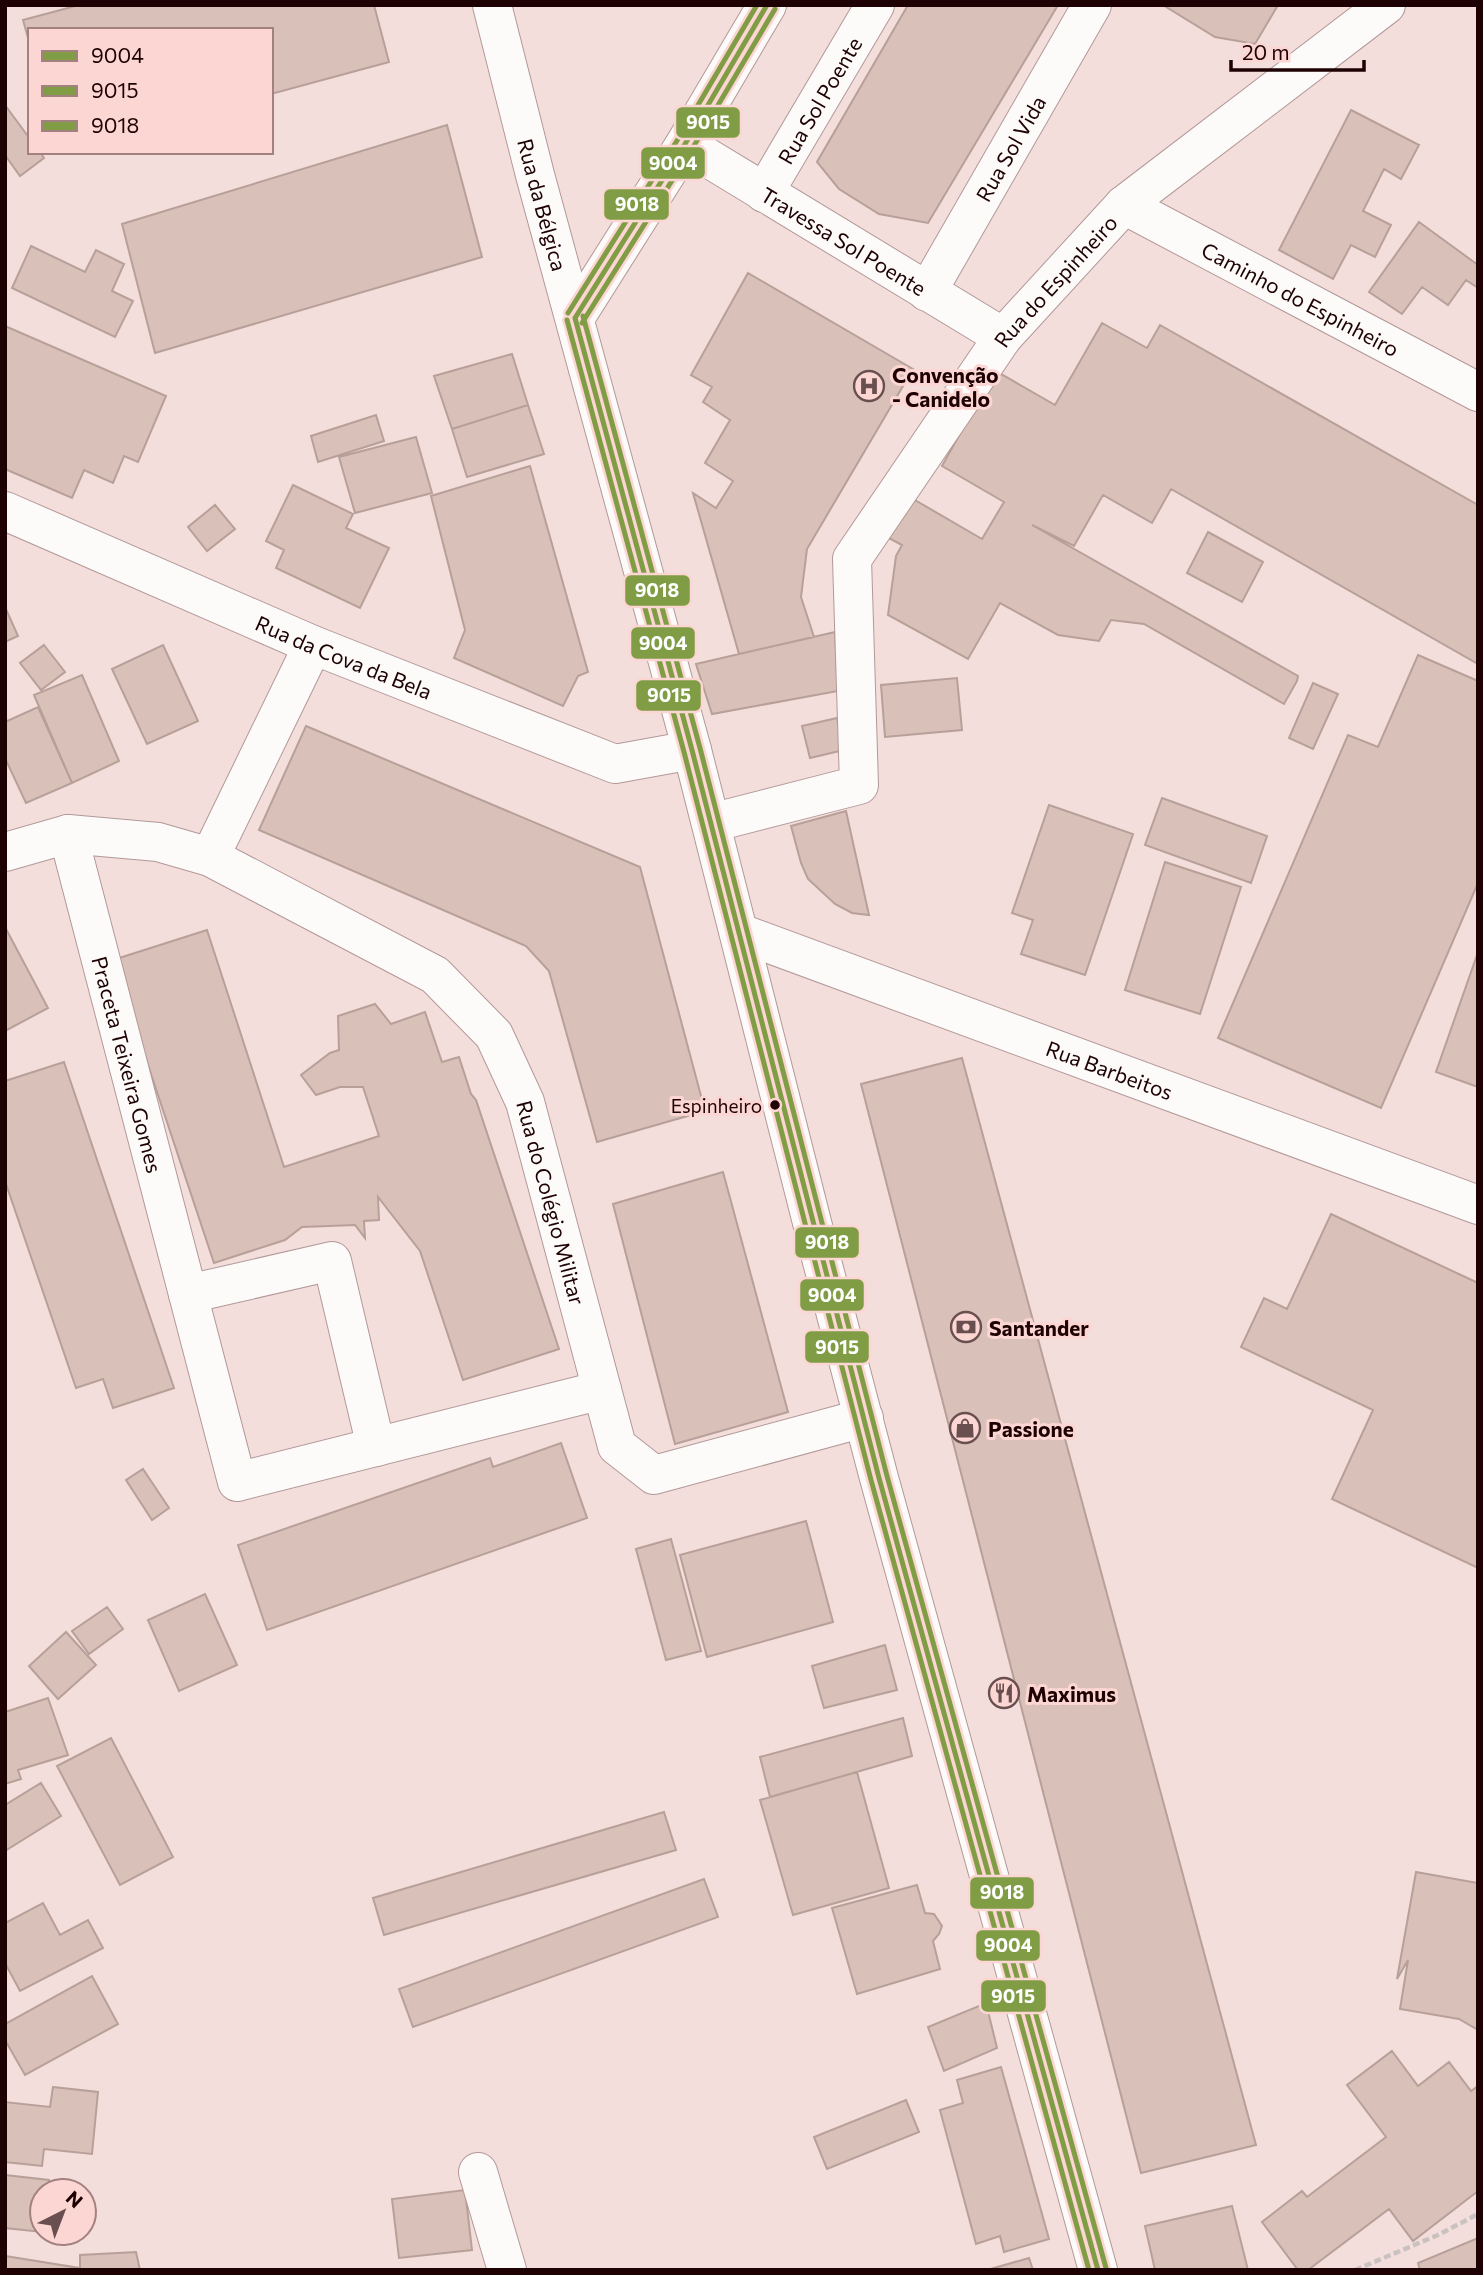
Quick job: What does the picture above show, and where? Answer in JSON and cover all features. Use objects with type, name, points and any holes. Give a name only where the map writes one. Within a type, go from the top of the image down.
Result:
[{"type":"street","name":"Rua da Bélgica","points":[[492,5],[535,175],[692,750],[819,1250],[1098,2270]]},
{"type":"street","points":[[575,318],[685,144],[766,5]]},
{"type":"street","name":"Rua Sol Poente","points":[[764,193],[875,5]]},
{"type":"street","name":"Rua Sol Vida","points":[[927,292],[1092,5]]},
{"type":"street","name":"Rua do Espinheiro","points":[[710,823],[859,785],[852,559],[1003,338],[1124,205],[1387,5]]},
{"type":"street","name":"Travessa Sol Poente","points":[[685,144],[1003,338]]},
{"type":"street","name":"Caminho do Espinheiro","points":[[1124,205],[1478,392]]},
{"type":"street","name":"Rua da Cova da Bela","points":[[5,511],[313,645],[615,764],[692,750]]},
{"type":"street","points":[[210,857],[313,645]]},
{"type":"street","name":"Rua do Colégio Militar","points":[[5,852],[68,834],[159,842],[210,857],[435,975],[494,1035],[525,1102],[617,1446],[654,1475],[864,1418]]},
{"type":"street","name":"Praceta Teixeira Gomes","points":[[68,834],[237,1482],[602,1390]]},
{"type":"street","name":"Rua Barbeitos","points":[[740,933],[1478,1205]]},
{"type":"street","points":[[188,1294],[332,1261],[376,1447]]},
{"type":"street","points":[[478,2172],[508,2270]]},
{"type":"path","points":[[1355,2270],[1438,2235],[1478,2214]]},
{"type":"building","points":[[79,5],[374,5],[389,62],[273,93],[273,28],[28,28],[28,38],[23,20]]},
{"type":"building","points":[[908,5],[1058,5],[928,223],[879,214],[839,189],[817,162]]},
{"type":"building","points":[[1163,5],[1278,5],[1255,44],[1215,37]]},
{"type":"building","points":[[5,105],[28,136],[28,154],[41,154],[44,158],[20,176],[5,155]]},
{"type":"building","points":[[1351,110],[1419,145],[1401,179],[1384,169],[1363,211],[1391,225],[1375,257],[1351,245],[1333,279],[1279,250]]},
{"type":"building","points":[[447,125],[482,257],[155,353],[122,224]]},
{"type":"building","points":[[1419,222],[1478,265],[1478,288],[1466,280],[1448,305],[1422,287],[1402,314],[1369,292]]},
{"type":"building","points":[[31,246],[85,272],[96,250],[124,264],[112,291],[133,301],[115,337],[12,288]]},
{"type":"building","points":[[748,273],[913,369],[807,549],[801,597],[814,637],[739,654],[693,493],[716,508],[733,481],[705,463],[730,420],[703,402],[712,387],[691,375]]},
{"type":"building","points":[[1102,323],[1147,348],[1160,325],[1478,505],[1478,664],[1171,489],[1152,523],[1103,495],[1074,546],[1032,525],[1298,676],[1284,704],[1144,624],[1111,620],[1099,641],[1058,635],[1000,603],[968,659],[888,615],[896,556],[902,545],[885,536],[908,496],[982,539],[1004,502],[942,466],[994,373],[1001,374],[1055,405]]},
{"type":"building","points":[[5,326],[166,396],[138,462],[124,456],[113,483],[84,470],[72,498],[5,469]]},
{"type":"building","points":[[512,354],[528,405],[452,429],[434,376]]},
{"type":"building","points":[[528,405],[544,454],[467,477],[452,429]]},
{"type":"building","points":[[376,415],[384,441],[318,462],[311,436]]},
{"type":"building","points":[[416,437],[432,493],[355,513],[339,457]]},
{"type":"building","points":[[530,466],[588,672],[578,676],[563,706],[454,658],[465,630],[431,496]]},
{"type":"building","points":[[293,485],[353,514],[346,528],[389,548],[360,608],[276,568],[284,550],[266,541]]},
{"type":"building","points":[[215,505],[235,529],[207,551],[188,527]]},
{"type":"building","points":[[1208,532],[1263,562],[1242,602],[1187,573]]},
{"type":"building","points":[[5,607],[18,636],[5,642]]},
{"type":"building","points":[[835,632],[838,691],[712,714],[696,664]]},
{"type":"building","points":[[44,645],[65,672],[41,690],[20,663]]},
{"type":"building","points":[[163,645],[198,721],[147,744],[112,669]]},
{"type":"building","points":[[1418,655],[1478,681],[1478,883],[1381,1108],[1218,1038],[1348,735],[1378,747]]},
{"type":"building","points":[[82,675],[119,761],[72,783],[34,695]]},
{"type":"building","points":[[957,678],[962,730],[885,737],[881,685]]},
{"type":"building","points":[[1313,683],[1338,694],[1313,749],[1289,738]]},
{"type":"building","points":[[38,707],[72,783],[26,803],[5,758],[5,722]]},
{"type":"building","points":[[837,718],[844,750],[810,758],[802,726]]},
{"type":"building","points":[[306,726],[640,867],[705,1111],[597,1142],[549,971],[526,946],[259,830]]},
{"type":"building","points":[[1162,798],[1267,836],[1251,883],[1145,845]]},
{"type":"building","points":[[1049,805],[1133,834],[1085,975],[1021,954],[1033,920],[1012,913]]},
{"type":"building","points":[[846,811],[869,915],[852,913],[835,904],[808,879],[791,826]]},
{"type":"building","points":[[1165,862],[1241,887],[1200,1014],[1125,990]]},
{"type":"building","points":[[5,927],[48,1008],[5,1031]]},
{"type":"building","points":[[207,930],[284,1167],[379,1136],[363,1087],[340,1087],[316,1095],[301,1075],[330,1053],[339,1050],[338,1016],[375,1004],[391,1024],[425,1012],[442,1062],[459,1057],[471,1094],[476,1100],[559,1349],[463,1380],[420,1251],[378,1197],[379,1220],[364,1221],[365,1238],[355,1225],[302,1227],[285,1240],[214,1263],[113,960]]},
{"type":"building","points":[[1478,952],[1478,1087],[1436,1072]]},
{"type":"building","points":[[962,1058],[1256,2145],[1141,2173],[861,1084]]},
{"type":"building","points":[[64,1062],[174,1388],[113,1408],[103,1379],[76,1388],[5,1181],[5,1081]]},
{"type":"building","points":[[723,1172],[788,1412],[675,1444],[613,1204]]},
{"type":"building","points":[[1331,1214],[1478,1283],[1478,1568],[1332,1499],[1373,1410],[1241,1347],[1264,1298],[1287,1309]]},
{"type":"building","points":[[561,1443],[587,1518],[267,1630],[238,1545],[490,1458],[493,1467]]},
{"type":"building","points":[[143,1469],[169,1508],[152,1520],[126,1480]]},
{"type":"building","points":[[806,1521],[833,1622],[707,1657],[680,1555]]},
{"type":"building","points":[[671,1539],[701,1651],[666,1660],[636,1549]]},
{"type":"building","points":[[205,1594],[237,1665],[179,1691],[148,1620]]},
{"type":"building","points":[[107,1607],[123,1629],[89,1654],[72,1631]]},
{"type":"building","points":[[66,1632],[96,1665],[58,1699],[29,1666]]},
{"type":"building","points":[[885,1645],[897,1690],[824,1708],[812,1666]]},
{"type":"building","points":[[48,1698],[68,1755],[18,1770],[21,1779],[5,1784],[5,1712]]},
{"type":"building","points":[[903,1718],[912,1756],[770,1797],[760,1757]]},
{"type":"building","points":[[111,1738],[173,1857],[120,1885],[57,1766]]},
{"type":"building","points":[[857,1772],[889,1888],[793,1915],[760,1800]]},
{"type":"building","points":[[41,1783],[61,1816],[5,1851],[5,1805]]},
{"type":"building","points":[[664,1812],[676,1850],[384,1935],[373,1898]]},
{"type":"building","points":[[1416,1872],[1478,1883],[1478,2030],[1459,2019],[1400,2009],[1408,1960],[1397,1979]]},
{"type":"building","points":[[704,1879],[718,1917],[413,2027],[399,1989]]},
{"type":"building","points":[[917,1885],[925,1913],[934,1914],[942,1926],[933,1941],[940,1969],[857,1994],[832,1908]]},
{"type":"building","points":[[43,1903],[60,1935],[88,1920],[103,1948],[20,1991],[5,1963],[5,1923]]},
{"type":"building","points":[[92,1976],[118,2024],[25,2075],[5,2040],[5,2024]]},
{"type":"building","points":[[986,2003],[997,2048],[944,2071],[928,2027]]},
{"type":"building","points":[[1392,2051],[1418,2086],[1449,2062],[1471,2091],[1478,2086],[1478,2191],[1413,2241],[1389,2209],[1308,2270],[1298,2270],[1262,2222],[1302,2191],[1307,2197],[1386,2137],[1347,2085]]},
{"type":"building","points":[[1001,2067],[1049,2239],[1004,2252],[1000,2236],[976,2244],[940,2110],[963,2103],[957,2080]]},
{"type":"building","points":[[53,2087],[98,2092],[92,2154],[44,2149],[42,2166],[5,2162],[5,2102],[50,2107]]},
{"type":"building","points":[[906,2100],[919,2132],[827,2169],[814,2137]]},
{"type":"building","points":[[5,2175],[28,2178],[28,2230],[5,2228]]},
{"type":"building","points":[[465,2190],[472,2250],[399,2258],[392,2199]]},
{"type":"building","points":[[1232,2206],[1248,2270],[1155,2270],[1145,2226]]},
{"type":"building","points":[[1478,2238],[1478,2270],[1420,2270],[1418,2263]]},
{"type":"building","points":[[136,2252],[140,2270],[5,2270],[5,2256],[80,2268],[80,2255]]},
{"type":"building","points":[[1029,2258],[1033,2270],[987,2270]]},
{"type":"transit line","name":"9018","points":[[568,313],[678,139],[757,5]]},
{"type":"transit line","name":"9004","points":[[575,318],[685,144],[767,5]]},
{"type":"transit line","name":"9015","points":[[582,323],[692,149],[775,9]]},
{"type":"transit line","name":"9018","points":[[583,316],[700,748],[887,1476],[1106,2268]]},
{"type":"transit line","name":"9004","points":[[575,318],[692,750],[879,1478],[1098,2270]]},
{"type":"transit line","name":"9015","points":[[567,320],[684,752],[871,1480],[1089,2270]]},
{"type":"place","name":"Convenção - Canidelo","points":[[869,386]]},
{"type":"place","name":"Espinheiro","points":[[775,1105]]},
{"type":"place","name":"Santander","points":[[966,1327]]},
{"type":"place","name":"Passione","points":[[965,1428]]},
{"type":"place","name":"Maximus","points":[[1004,1693]]}]
